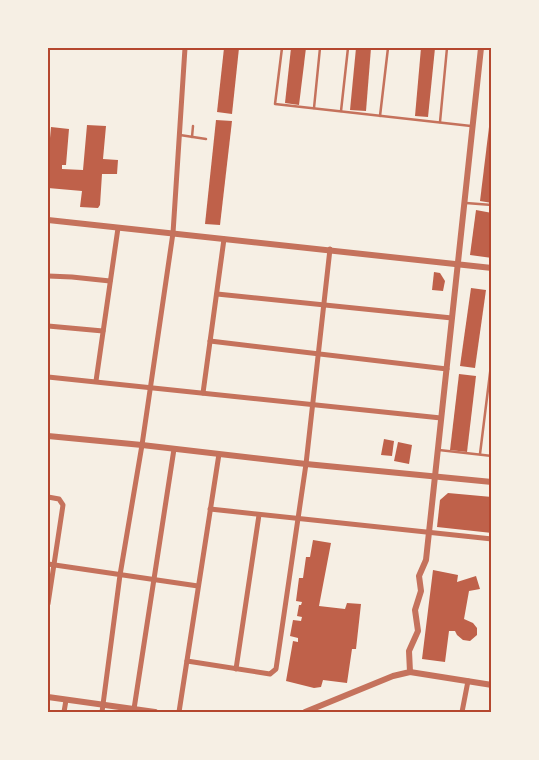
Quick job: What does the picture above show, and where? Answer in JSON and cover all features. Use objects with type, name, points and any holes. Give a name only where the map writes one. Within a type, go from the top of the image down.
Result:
[{"type":"street","points":[[102,712],[120,574],[142,444],[173,234],[185,48]]},
{"type":"street","points":[[410,672],[409,651],[418,631],[415,610],[421,591],[418,576],[426,560],[481,48]]},
{"type":"street","points":[[48,220],[492,268]]},
{"type":"street","points":[[96,381],[118,228]]},
{"type":"street","points":[[203,393],[224,239]]},
{"type":"street","points":[[187,661],[270,674],[276,669],[306,464],[330,249]]},
{"type":"street","points":[[48,276],[110,281]]},
{"type":"street","points":[[217,294],[452,318]]},
{"type":"street","points":[[48,326],[103,331]]},
{"type":"street","points":[[210,341],[446,369]]},
{"type":"street","points":[[48,377],[441,418]]},
{"type":"street","points":[[48,436],[142,444],[306,464],[492,482]]},
{"type":"street","points":[[134,709],[174,449]]},
{"type":"street","points":[[179,712],[218,454]]},
{"type":"street","points":[[48,498],[59,499],[64,505],[48,604]]},
{"type":"street","points":[[210,509],[492,539]]},
{"type":"street","points":[[236,669],[260,515]]},
{"type":"street","points":[[48,564],[198,586]]},
{"type":"street","points":[[305,712],[393,676],[410,672],[492,685]]},
{"type":"street","points":[[462,712],[468,681]]},
{"type":"street","points":[[48,696],[155,712]]},
{"type":"street","points":[[64,712],[66,700]]},
{"type":"lane","points":[[282,48],[275,104],[473,126]]},
{"type":"lane","points":[[314,108],[320,48]]},
{"type":"lane","points":[[341,111],[348,48]]},
{"type":"lane","points":[[380,116],[388,48]]},
{"type":"lane","points":[[440,122],[447,48]]},
{"type":"lane","points":[[192,137],[193,126]]},
{"type":"lane","points":[[180,135],[206,139]]},
{"type":"lane","points":[[464,203],[492,206]]},
{"type":"lane","points":[[480,454],[492,357]]},
{"type":"lane","points":[[438,450],[492,456]]},
{"type":"building","points":[[224,48],[239,48],[232,114],[217,112]]},
{"type":"building","points":[[291,48],[306,48],[299,105],[285,103]]},
{"type":"building","points":[[356,48],[371,48],[366,111],[350,110]]},
{"type":"building","points":[[421,48],[435,48],[428,117],[415,116]]},
{"type":"building","points":[[490,119],[492,120],[492,203],[480,201]]},
{"type":"building","points":[[216,120],[232,121],[220,225],[205,224]]},
{"type":"building","points":[[87,125],[106,126],[103,159],[118,160],[117,174],[102,174],[100,205],[98,208],[80,207],[82,191],[48,188],[51,127],[69,129],[66,165],[62,165],[62,169],[83,170]]},
{"type":"building","points":[[476,210],[492,213],[492,258],[470,255]]},
{"type":"building","points":[[434,272],[440,273],[445,281],[443,291],[432,290]]},
{"type":"building","points":[[471,288],[486,290],[475,368],[460,366]]},
{"type":"building","points":[[459,374],[476,376],[467,452],[450,450]]},
{"type":"building","points":[[384,439],[394,441],[392,456],[381,455]]},
{"type":"building","points":[[398,442],[412,445],[409,464],[394,461]]},
{"type":"building","points":[[448,493],[492,497],[492,533],[437,527],[440,500]]},
{"type":"building","points":[[313,540],[331,543],[319,606],[345,609],[347,603],[361,604],[356,649],[352,649],[347,683],[323,680],[321,687],[314,688],[286,681],[293,641],[298,642],[298,638],[290,636],[293,620],[301,621],[302,617],[297,616],[299,605],[302,602],[296,601],[299,578],[303,578],[306,557],[310,557]]},
{"type":"building","points":[[433,570],[458,575],[457,582],[476,576],[480,589],[469,591],[464,619],[473,623],[477,628],[477,635],[470,641],[463,640],[455,631],[449,631],[445,662],[422,659]]}]
